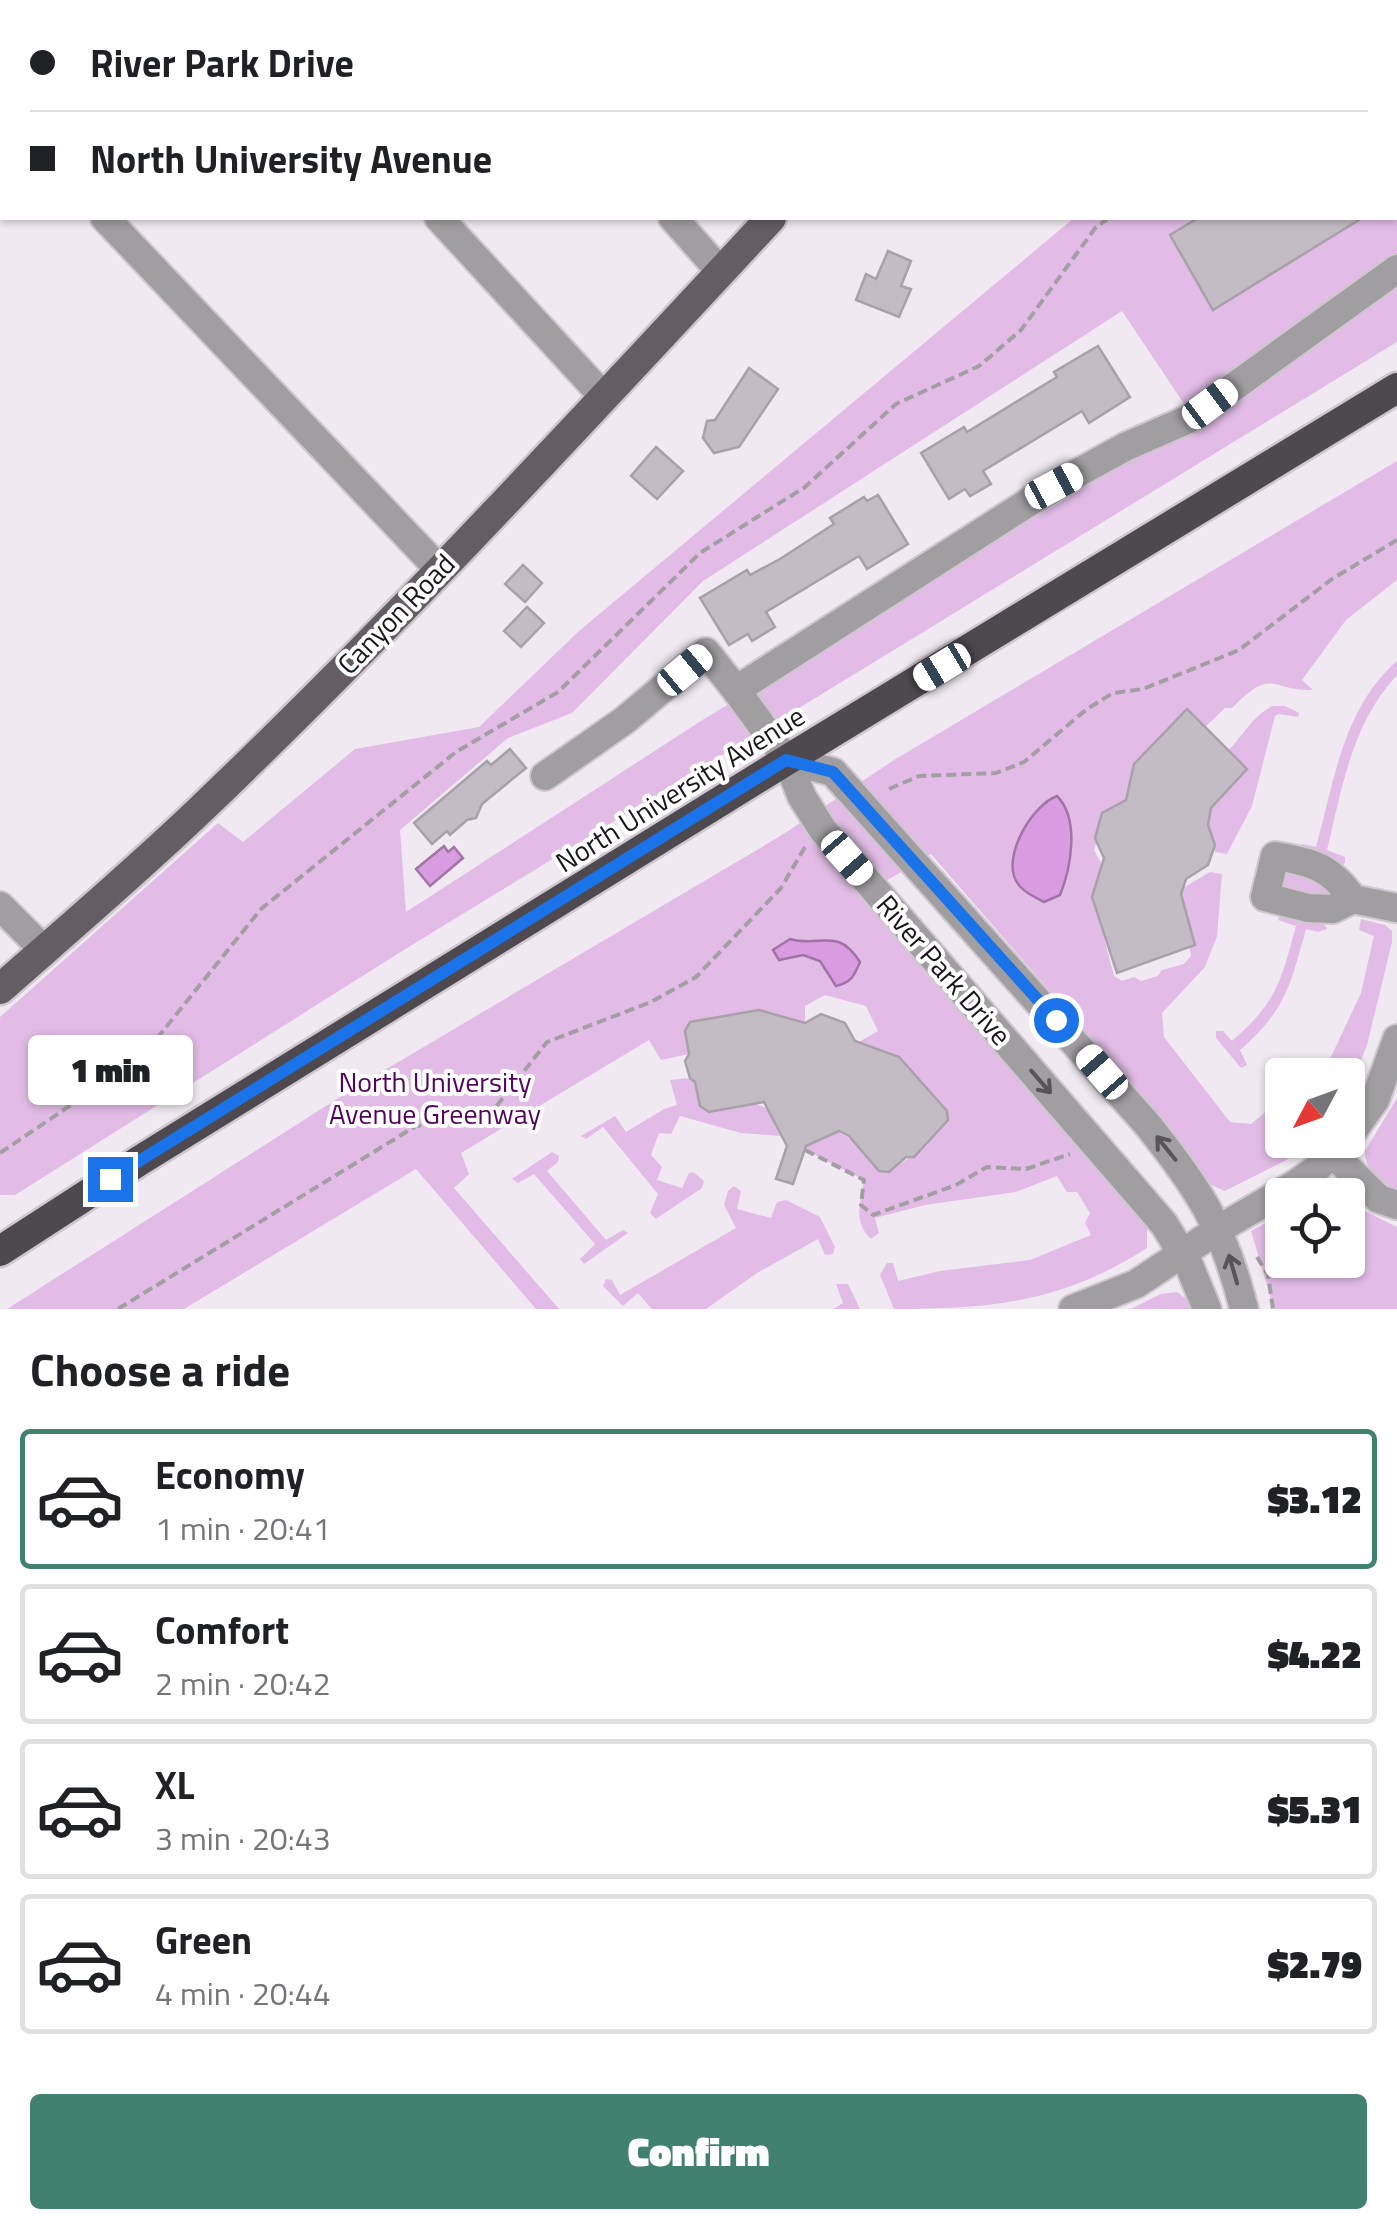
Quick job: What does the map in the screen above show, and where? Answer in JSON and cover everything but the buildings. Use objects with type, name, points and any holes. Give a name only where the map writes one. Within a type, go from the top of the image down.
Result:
[{"type":"highway","name":"North University Avenue","points":[[0,1251],[786,760],[1397,388]]},
{"type":"main road","name":"Canyon Road","points":[[0,989],[207,803],[440,570],[770,220]]},
{"type":"street","points":[[107,220],[440,570]]},
{"type":"street","points":[[441,220],[603,396]]},
{"type":"street","points":[[675,220],[721,272]]},
{"type":"street","points":[[736,690],[1054,486],[1189,418],[1397,268]]},
{"type":"street","points":[[545,776],[626,720],[706,652],[786,760]]},
{"type":"street","name":"River Park Drive","points":[[786,760],[802,797],[823,830],[1164,1224],[1200,1242]]},
{"type":"street","name":"River Park Drive","points":[[786,760],[833,772],[1147,1124],[1192,1180],[1200,1242]]},
{"type":"street","points":[[1353,899],[1397,908]]},
{"type":"street","points":[[5,919],[44,950]]},
{"type":"street","points":[[1365,1113],[1375,1100],[1396,1042]]},
{"type":"street","points":[[1074,1309],[1136,1284],[1294,1186],[1326,1158]]},
{"type":"street","points":[[1351,1158],[1379,1199],[1397,1205]]},
{"type":"street","points":[[1200,1242],[1207,1309]]},
{"type":"street","points":[[1200,1242],[1244,1309]]},
{"type":"path","points":[[0,1153],[142,1057],[262,910],[456,752],[558,692],[700,554],[805,488],[896,404],[978,366],[1007,342],[1021,330],[1096,227],[1106,220]]},
{"type":"path","points":[[888,790],[919,776],[996,772],[1024,762],[1087,708],[1113,693],[1142,689],[1239,650],[1332,579],[1397,540]]},
{"type":"path","points":[[118,1309],[416,1126],[475,1119],[491,1113],[547,1042],[651,1002],[696,977],[781,888],[810,839]]},
{"type":"path","points":[[805,1150],[864,1180],[860,1205],[873,1215],[956,1186],[986,1167],[1026,1169],[1070,1154]]},
{"type":"path","points":[[1249,1244],[1268,1275],[1273,1309]]},
{"type":"green space","points":[[1072,220],[1397,220],[1397,342],[407,948],[15,1195],[0,1195],[0,1017],[218,823],[243,842],[355,749],[479,727],[579,631]],"holes":[[[1122,311],[1195,420],[704,719],[406,912],[400,830],[508,738],[572,713],[703,581]]]},
{"type":"green space","name":"North University Avenue Greenway","points":[[1397,461],[1397,580],[1346,620],[1302,680],[1313,690],[1264,684],[1232,708],[1225,708],[1200,732],[1180,722],[1133,767],[1122,811],[1102,823],[1094,850],[1105,870],[1096,908],[1114,976],[1122,981],[1134,977],[1141,981],[1184,964],[1191,956],[1183,888],[1210,872],[1222,874],[1217,936],[1205,967],[1162,1013],[1164,1037],[1230,1122],[1251,1124],[1265,1112],[1265,1158],[1288,1159],[1225,1191],[1209,1184],[1165,1124],[931,854],[863,895],[1147,1224],[1147,1248],[1086,1280],[1026,1299],[963,1307],[894,1309],[880,1275],[887,1263],[893,1263],[898,1281],[940,1271],[1030,1260],[1091,1235],[1085,1223],[1090,1213],[1077,1192],[1067,1192],[1057,1176],[1016,1192],[925,1205],[875,1218],[879,1233],[871,1239],[860,1219],[864,1180],[805,1150],[806,1146],[829,1127],[867,1148],[865,1156],[879,1171],[889,1172],[928,1144],[928,1138],[948,1120],[947,1111],[934,1095],[925,1096],[925,1086],[899,1058],[886,1052],[878,1056],[876,1048],[859,1042],[878,1031],[866,1006],[825,995],[805,1006],[805,1023],[787,1017],[780,1022],[775,1013],[759,1010],[690,1022],[685,1032],[689,1054],[661,1060],[649,1040],[461,1153],[469,1174],[454,1188],[559,1309],[536,1309],[416,1169],[184,1309],[7,1309],[351,1090],[782,835],[894,760]]},
{"type":"green space","points":[[1397,661],[1397,675],[1369,714],[1344,780],[1327,850],[1345,857],[1340,867],[1301,847],[1316,847],[1352,723],[1379,680]]},
{"type":"green space","points":[[1272,706],[1285,706],[1299,713],[1298,717],[1275,716],[1252,806],[1227,854],[1215,852],[1209,825],[1211,808],[1247,770],[1228,751]]},
{"type":"green space","points":[[1289,869],[1334,888],[1335,897],[1282,893],[1280,880]]},
{"type":"green space","points":[[1279,916],[1322,921],[1327,929],[1306,929],[1277,1009],[1240,1050],[1247,1065],[1241,1068],[1216,1038],[1216,1031],[1223,1031],[1232,1041],[1259,1014],[1275,990],[1296,926],[1278,920]]},
{"type":"green space","points":[[1361,919],[1385,925],[1392,931],[1392,942],[1362,1058],[1330,1058],[1361,993],[1374,936],[1359,930]]},
{"type":"green space","points":[[690,1078],[695,1082],[700,1106],[710,1112],[733,1101],[742,1106],[756,1104],[774,1111],[772,1118],[780,1136],[741,1133],[680,1116],[671,1134],[659,1133],[651,1155],[662,1167],[657,1180],[682,1188],[693,1172],[704,1181],[702,1188],[656,1219],[650,1213],[658,1194],[603,1127],[586,1139],[581,1136],[615,1116],[626,1132],[677,1105],[670,1080]]},
{"type":"green space","points":[[1397,1098],[1397,1191],[1371,1170],[1365,1151]]},
{"type":"green space","points":[[552,1152],[559,1156],[558,1162],[547,1171],[606,1240],[623,1230],[628,1233],[584,1264],[580,1259],[595,1244],[534,1174],[518,1183],[512,1179]]},
{"type":"green space","points":[[734,1186],[741,1191],[737,1209],[771,1218],[777,1202],[786,1200],[820,1217],[835,1247],[833,1254],[825,1255],[818,1239],[757,1273],[706,1309],[652,1309],[638,1293],[623,1306],[603,1286],[606,1279],[612,1280],[620,1295],[736,1228],[724,1205]]},
{"type":"green space","points":[[1365,1211],[1397,1227],[1397,1309],[1274,1309],[1251,1231],[1265,1223],[1265,1278],[1365,1278]]},
{"type":"green space","points":[[836,1284],[848,1284],[860,1309],[833,1309],[843,1303]]},
{"type":"green space","points":[[1177,1292],[1189,1301],[1191,1309],[1131,1309],[1161,1294]]},
{"type":"shaded area","points":[[1057,796],[1069,817],[1070,858],[1060,895],[1044,902],[1016,881],[1014,854],[1031,818]]},
{"type":"shaded area","points":[[444,846],[448,852],[454,847],[463,858],[430,886],[416,869]]},
{"type":"shaded area","points":[[790,939],[836,941],[852,951],[860,962],[852,978],[836,986],[820,961],[803,955],[779,960],[773,950]]},
{"type":"route","points":[[110,1179],[786,760],[833,772],[1056,1020]]}]
